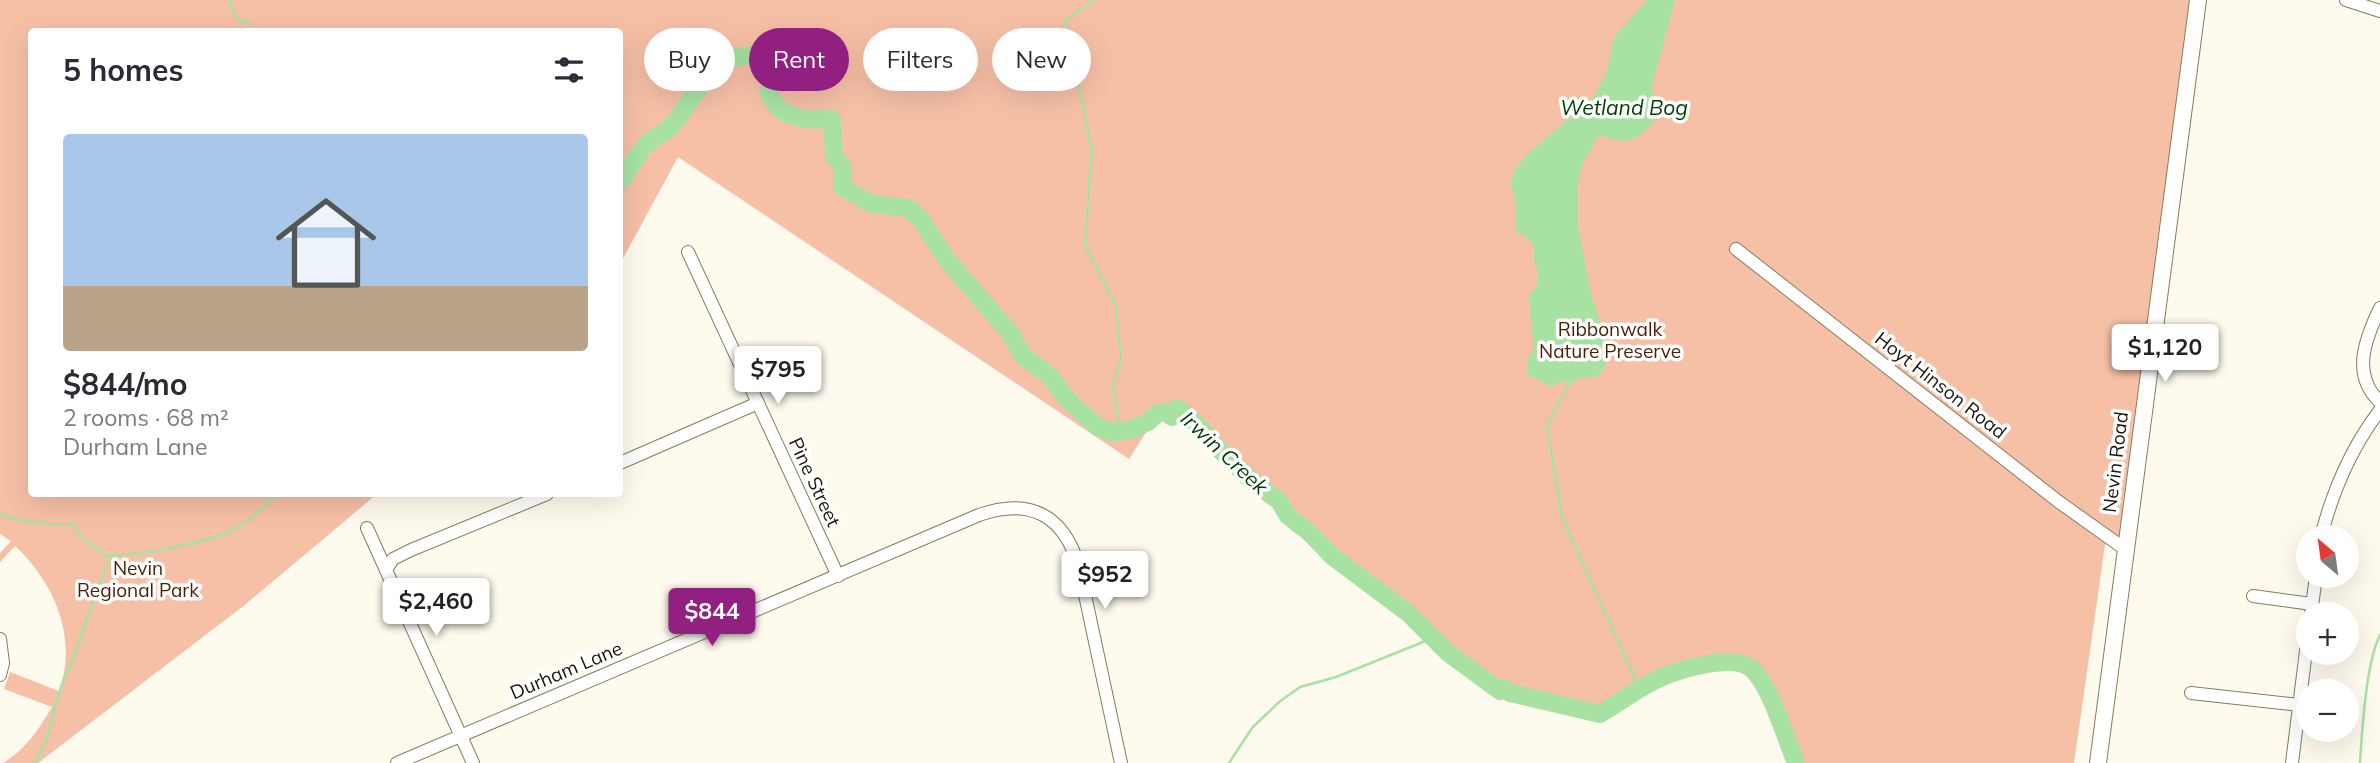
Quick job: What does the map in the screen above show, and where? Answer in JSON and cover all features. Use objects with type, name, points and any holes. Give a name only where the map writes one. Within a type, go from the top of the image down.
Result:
[{"type":"main road","name":"Nevin Road","points":[[2098,763],[2198,0]]},
{"type":"street","points":[[2346,0],[2380,11]]},
{"type":"street","name":"Hoyt Hinson Road","points":[[1736,248],[2059,502],[2125,549]]},
{"type":"street","name":"Pine Street","points":[[688,252],[838,576]]},
{"type":"street","points":[[2380,308],[2365,343],[2363,356],[2367,383],[2380,402]]},
{"type":"street","points":[[623,462],[758,403]]},
{"type":"street","points":[[2324,525],[2340,482],[2362,437],[2380,410]]},
{"type":"street","points":[[387,568],[393,559],[540,497]]},
{"type":"street","name":"Durham Lane","points":[[397,763],[979,515],[995,509],[1023,508],[1036,511],[1052,521],[1067,538],[1076,556],[1121,763]]},
{"type":"street","points":[[367,528],[473,763]]},
{"type":"street","points":[[2253,596],[2296,606]]},
{"type":"street","points":[[0,639],[3,663],[0,676]]},
{"type":"street","points":[[2191,693],[2296,705]]},
{"type":"street","points":[[2292,763],[2296,734]]},
{"type":"green space","name":"Ribbonwalk Nature Preserve","points":[[0,0],[2193,0],[2123,514],[2119,536],[2105,545],[2074,763],[1796,763],[1763,684],[1749,667],[1731,662],[1696,666],[1657,679],[1600,714],[1510,693],[1505,688],[1500,691],[1448,653],[1408,613],[1332,556],[1311,534],[1288,516],[1279,501],[1254,483],[1198,425],[1177,408],[1164,404],[1129,459],[678,157],[623,258],[623,28],[28,28],[28,497],[373,497],[246,604],[38,763],[3,763],[25,745],[52,707],[4,689],[10,672],[59,691],[66,651],[64,632],[52,594],[29,561],[15,546],[0,562],[0,553],[11,541],[0,534]]},
{"type":"water","name":"Wetland Bog","points":[[1647,0],[1675,0],[1652,86],[1656,119],[1632,140],[1602,136],[1597,138],[1582,164],[1578,183],[1578,226],[1591,294],[1608,349],[1606,362],[1595,378],[1581,377],[1570,383],[1561,382],[1551,387],[1527,374],[1528,359],[1534,347],[1528,296],[1536,288],[1538,275],[1534,246],[1524,235],[1515,232],[1515,199],[1510,184],[1516,167],[1532,150],[1593,98],[1606,74],[1614,37]]},
{"type":"waterway","name":"Irwin Creek","points":[[232,0],[229,4],[238,20],[248,23],[250,28]]},
{"type":"waterway","points":[[1094,0],[1065,20],[1092,150],[1085,245],[1116,306],[1121,360],[1113,385],[1119,422],[1130,430]]},
{"type":"waterway","name":"Irwin Creek","points":[[623,178],[644,147],[671,126],[718,67],[742,55],[769,61],[779,70],[769,93],[779,108],[794,116],[832,120],[834,156],[842,165],[842,187],[872,204],[908,208],[920,218],[948,261],[1011,334],[1023,356],[1051,377],[1066,398],[1096,426],[1112,432],[1130,430],[1148,422],[1159,412],[1165,412],[1172,417],[1177,408],[1198,425],[1254,483],[1279,501],[1288,516],[1311,534],[1332,556],[1408,613],[1448,653],[1500,691],[1504,688],[1510,693],[1600,714],[1649,684],[1684,670],[1720,662],[1749,667],[1770,697],[1796,763]]},
{"type":"waterway","points":[[1571,381],[1547,424],[1562,517],[1640,690]]},
{"type":"waterway","points":[[0,513],[36,523],[74,524],[83,537],[104,555],[116,555],[168,548],[219,536],[244,523],[274,497]]},
{"type":"waterway","points":[[34,763],[46,740],[64,678],[112,556]]},
{"type":"waterway","points":[[2360,763],[2368,679],[2380,635]]},
{"type":"waterway","points":[[1229,763],[1252,728],[1279,702],[1300,687],[1336,677],[1433,638]]},
{"type":"park label","name":"Nevin Regional Park","points":[[138,579]]}]
